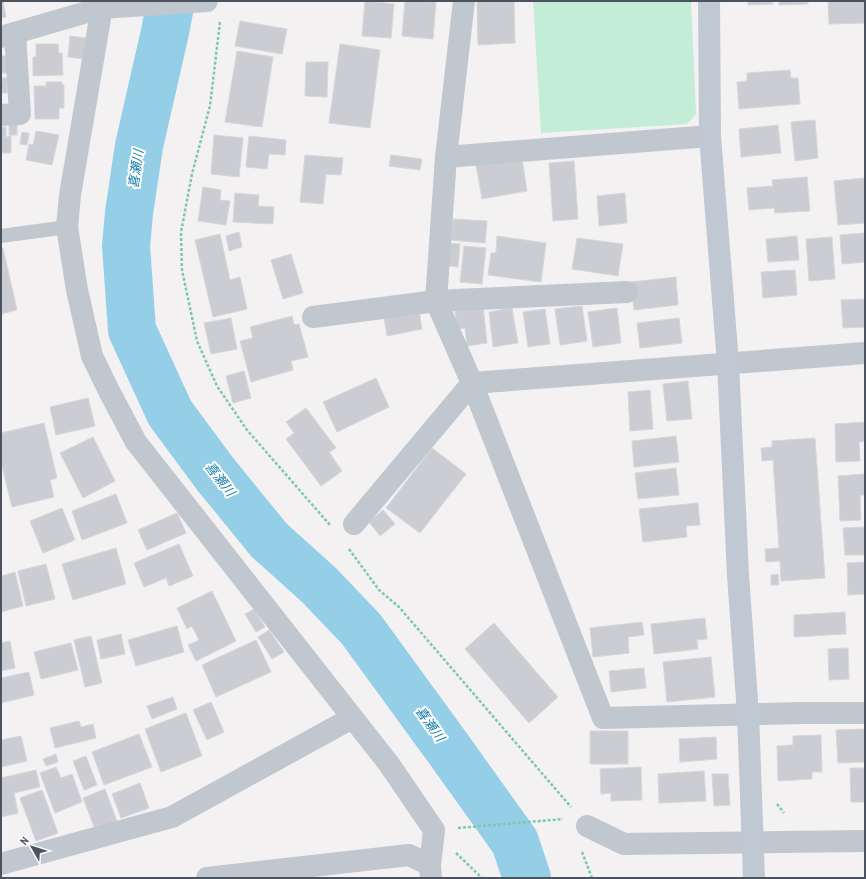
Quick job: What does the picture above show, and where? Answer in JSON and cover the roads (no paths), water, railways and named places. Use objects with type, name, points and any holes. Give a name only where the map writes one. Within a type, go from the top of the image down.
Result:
[{"type":"street","points":[[464,1],[446,156],[436,301],[472,383],[604,718],[802,712],[865,713]]},
{"type":"street","points":[[709,1],[710,136],[728,363],[738,575],[748,714],[754,878]]},
{"type":"street","points":[[102,4],[70,195],[67,227],[77,290],[92,356],[136,442],[389,764],[434,830],[431,872]]},
{"type":"street","points":[[1,115],[20,114],[8,35],[102,4],[214,8]]},
{"type":"street","points":[[446,156],[710,136]]},
{"type":"street","points":[[313,317],[436,301],[627,292]]},
{"type":"street","points":[[354,524],[472,383],[865,352]]},
{"type":"street","points":[[1,864],[172,817],[352,718]]},
{"type":"street","points":[[577,822],[624,844],[865,841]]},
{"type":"street","points":[[207,878],[409,855],[431,872]]},
{"type":"lane","points":[[1,236],[67,227]]},
{"type":"waterway","name":"喜瀬川","points":[[171,1],[139,146],[129,213],[126,246],[132,330],[170,413],[216,475],[269,540],[319,585],[361,629],[515,842],[527,878]]}]
